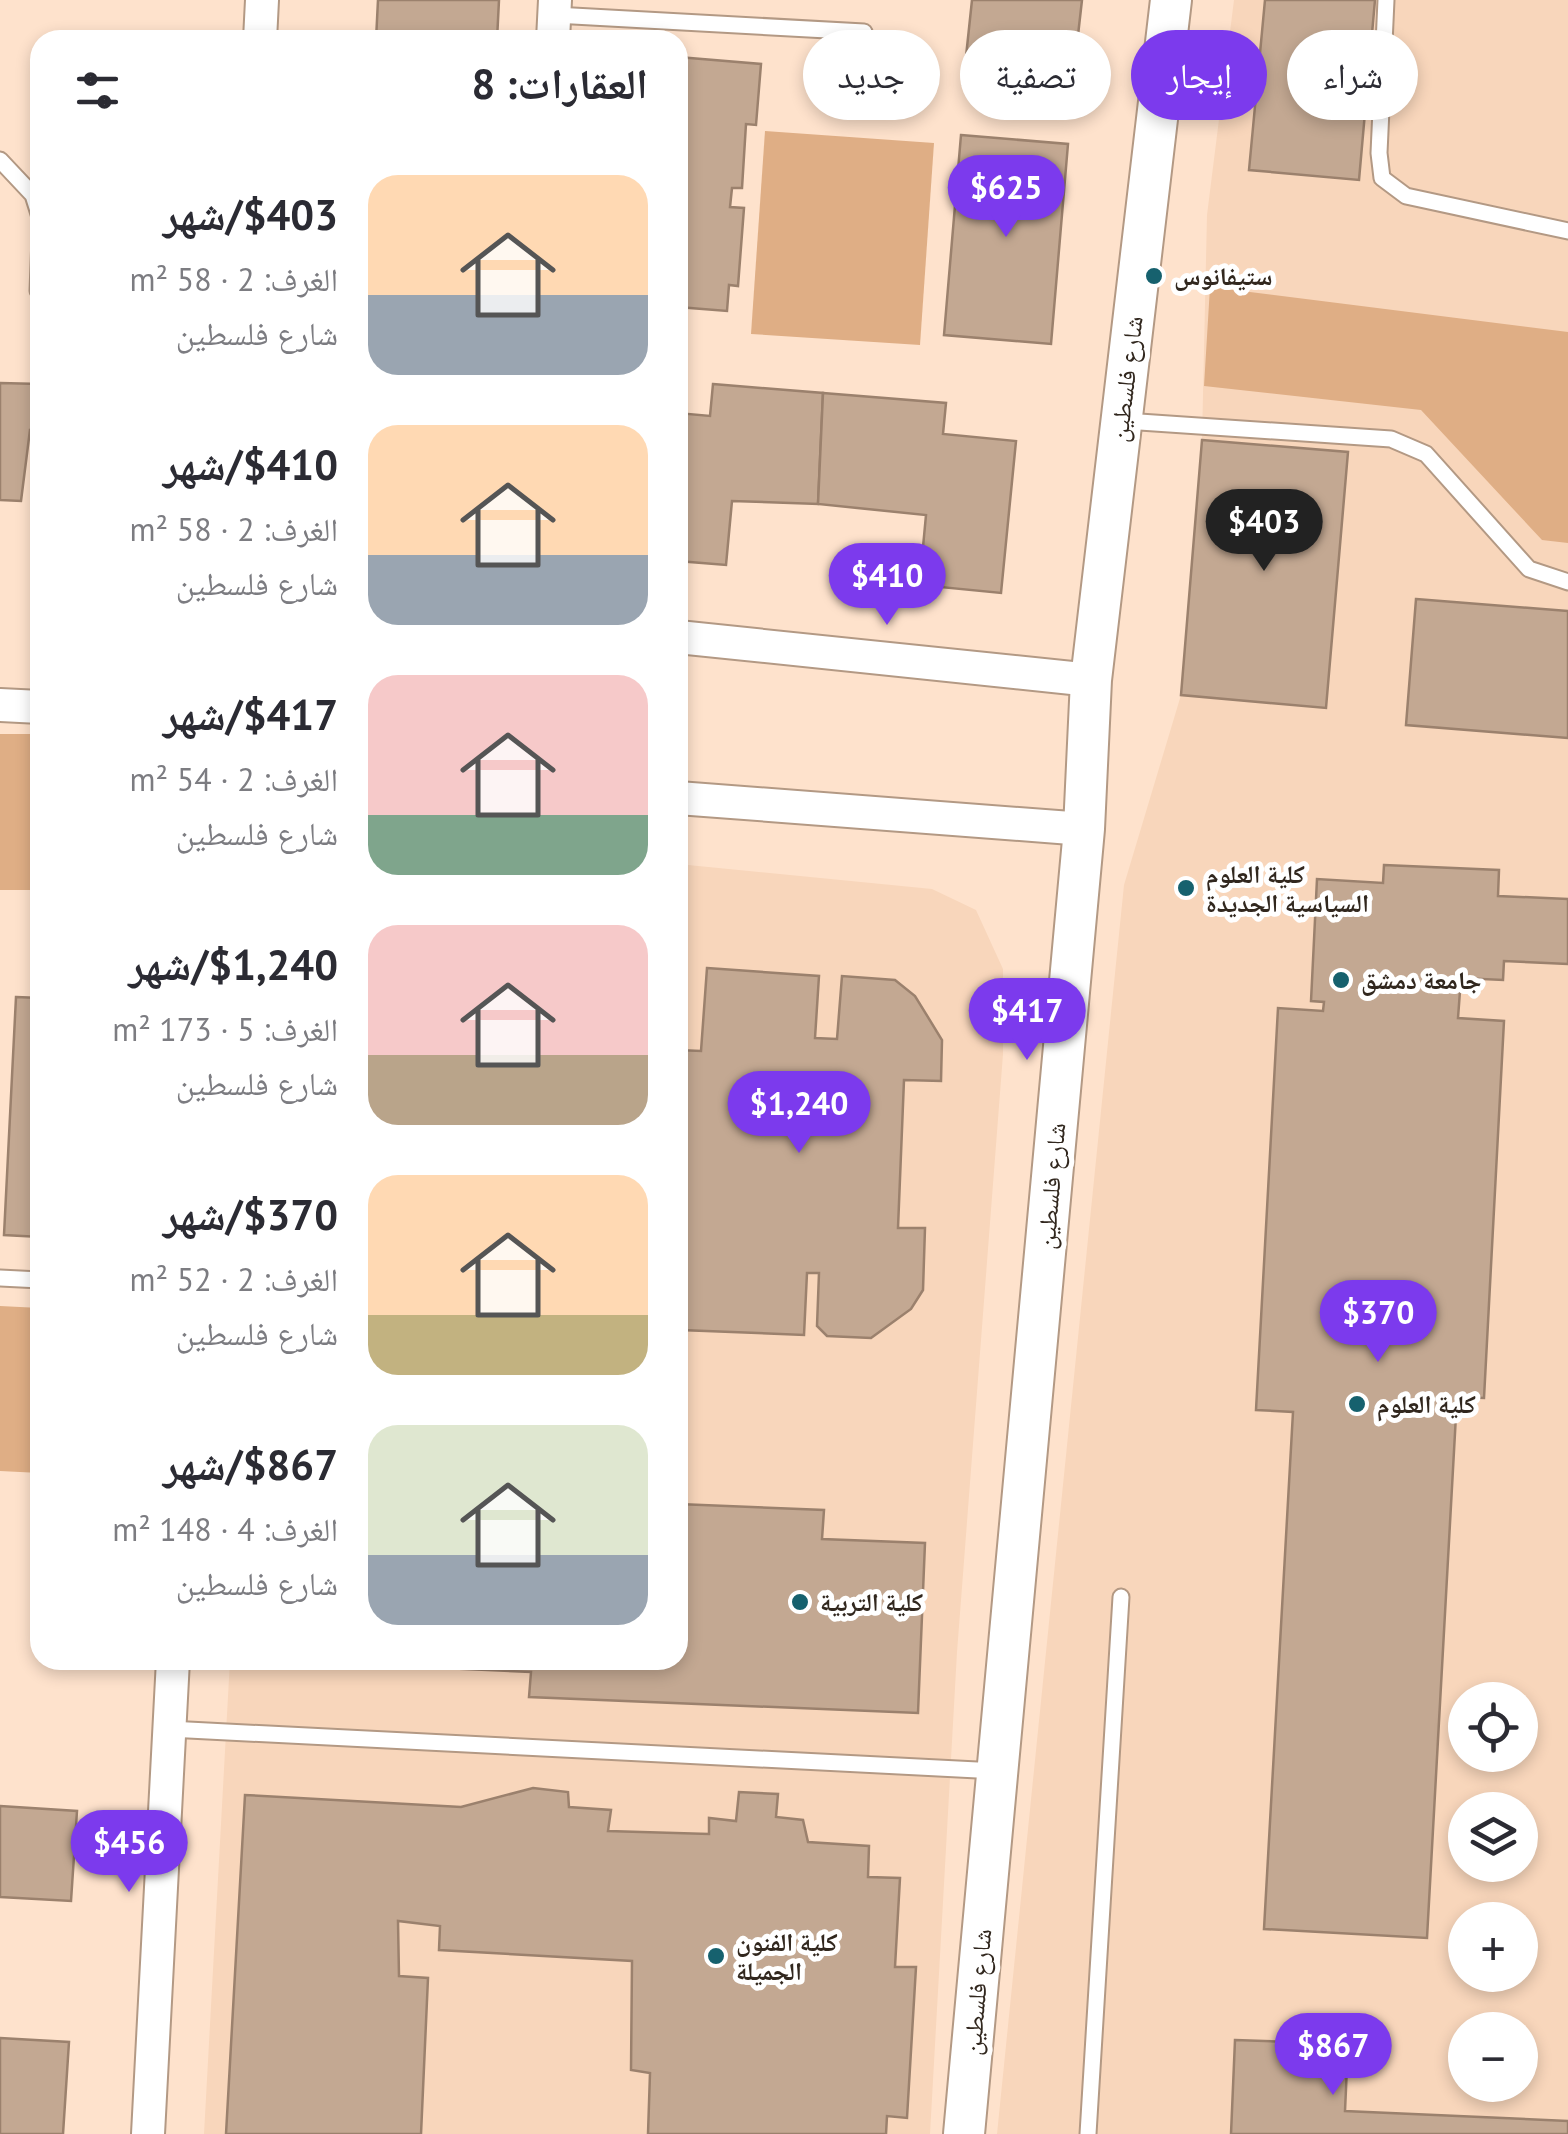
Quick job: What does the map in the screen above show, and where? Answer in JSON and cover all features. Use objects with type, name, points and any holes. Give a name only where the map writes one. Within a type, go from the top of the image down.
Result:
[{"type":"street","points":[[260,30],[262,0]]},
{"type":"street","name":"شارع فلسطين","points":[[964,2134],[1084,829],[1091,680],[1172,0]]},
{"type":"street","points":[[688,639],[1091,680]]},
{"type":"street","points":[[0,705],[30,706]]},
{"type":"street","points":[[688,799],[1084,829]]},
{"type":"street","points":[[148,2134],[172,1670]]},
{"type":"lane","points":[[1386,0],[1379,153],[1382,178],[1406,196],[1568,231]]},
{"type":"lane","points":[[554,18],[820,30]]},
{"type":"lane","points":[[0,160],[30,191]]},
{"type":"lane","points":[[1121,420],[1392,439],[1426,454],[1529,569],[1568,582]]},
{"type":"lane","points":[[0,1278],[30,1280]]},
{"type":"lane","points":[[1088,2134],[1121,1597]]},
{"type":"lane","points":[[169,1729],[997,1770]]},
{"type":"shaded area","name":"جامعة دمشق","points":[[1234,0],[1568,0],[1568,2134],[997,2134],[1124,885],[1181,695],[1202,440],[1207,215],[1219,120],[1267,120],[1267,30],[1230,30]]},
{"type":"shaded area","points":[[765,131],[934,143],[920,345],[751,334]]},
{"type":"shaded area","points":[[1210,287],[1568,332],[1568,543],[1542,540],[1421,410],[1204,386]]},
{"type":"shaded area","points":[[0,734],[30,734],[30,890],[0,890]]},
{"type":"shaded area","points":[[688,865],[932,889],[976,910],[1003,969],[1003,1054],[957,1652],[930,2134],[204,2134],[229,1670],[688,1670]]},
{"type":"shaded area","points":[[0,1306],[30,1308],[30,1472],[0,1471]]},
{"type":"building","points":[[378,0],[499,0],[498,30],[376,30]]},
{"type":"building","points":[[972,0],[1082,0],[1079,30],[969,30]]},
{"type":"building","points":[[1265,0],[1375,0],[1372,30],[1287,30],[1287,120],[1364,120],[1359,180],[1249,170],[1254,120],[1267,120],[1267,30],[1262,30]]},
{"type":"building","points":[[688,58],[761,64],[756,125],[746,124],[742,188],[732,188],[730,207],[744,208],[738,286],[729,285],[727,311],[688,308]]},
{"type":"building","points":[[961,135],[1068,144],[1051,344],[944,335]]},
{"type":"building","points":[[0,383],[30,384],[30,430],[21,501],[0,500]]},
{"type":"building","points":[[713,384],[823,393],[818,504],[732,501],[726,565],[688,562],[688,414],[710,416]]},
{"type":"building","points":[[823,393],[946,403],[943,434],[1016,441],[1001,593],[899,583],[903,545],[923,547],[926,515],[818,504]]},
{"type":"building","points":[[1202,440],[1348,452],[1326,708],[1181,695]]},
{"type":"building","points":[[1416,599],[1568,611],[1568,738],[1406,725]]},
{"type":"building","name":"كلية العلوم","points":[[1384,865],[1499,870],[1498,896],[1568,899],[1568,964],[1504,961],[1503,980],[1461,978],[1458,1018],[1504,1021],[1484,1398],[1457,1397],[1427,1938],[1264,1929],[1293,1412],[1256,1410],[1278,1008],[1323,1011],[1324,1002],[1311,1001],[1317,879],[1383,883]]},
{"type":"building","points":[[707,968],[819,976],[815,1038],[837,1039],[842,976],[895,980],[915,996],[942,1040],[941,1081],[904,1080],[898,1228],[925,1228],[923,1290],[911,1309],[871,1338],[827,1336],[817,1326],[819,1273],[807,1273],[804,1335],[688,1330],[688,1050],[701,1051]]},
{"type":"building","points":[[16,997],[30,998],[30,1236],[4,1235]]},
{"type":"building","name":"كلية التربية","points":[[688,1504],[824,1510],[822,1539],[925,1543],[918,1713],[529,1697],[531,1672],[486,1670],[688,1670]]},
{"type":"building","name":"كلية الفنون الجميلة","points":[[533,1788],[568,1792],[569,1807],[611,1810],[608,1831],[709,1834],[709,1818],[736,1821],[739,1792],[778,1794],[776,1817],[803,1820],[808,1842],[869,1846],[868,1877],[900,1878],[895,1967],[916,1967],[907,2118],[887,2116],[886,2134],[648,2134],[650,2073],[631,2070],[632,1961],[439,1950],[440,1926],[398,1921],[399,1976],[428,1978],[421,2134],[226,2134],[245,1795],[461,1807]]},
{"type":"building","points":[[0,1806],[77,1811],[71,1901],[0,1897]]},
{"type":"building","points":[[0,2038],[69,2042],[63,2134],[0,2134]]},
{"type":"building","points":[[1235,2040],[1348,2044],[1345,2111],[1568,2121],[1568,2134],[1231,2134]]},
{"type":"place","name":"ستيفانوس","points":[[1154,276]]},
{"type":"place","name":"كلية العلوم السياسية الجديدة","points":[[1186,888]]},
{"type":"place","name":"جامعة دمشق","points":[[1341,980]]},
{"type":"place","name":"كلية العلوم","points":[[1357,1404]]},
{"type":"place","name":"كلية التربية","points":[[800,1602]]},
{"type":"place","name":"كلية الفنون الجميلة","points":[[716,1956]]}]
